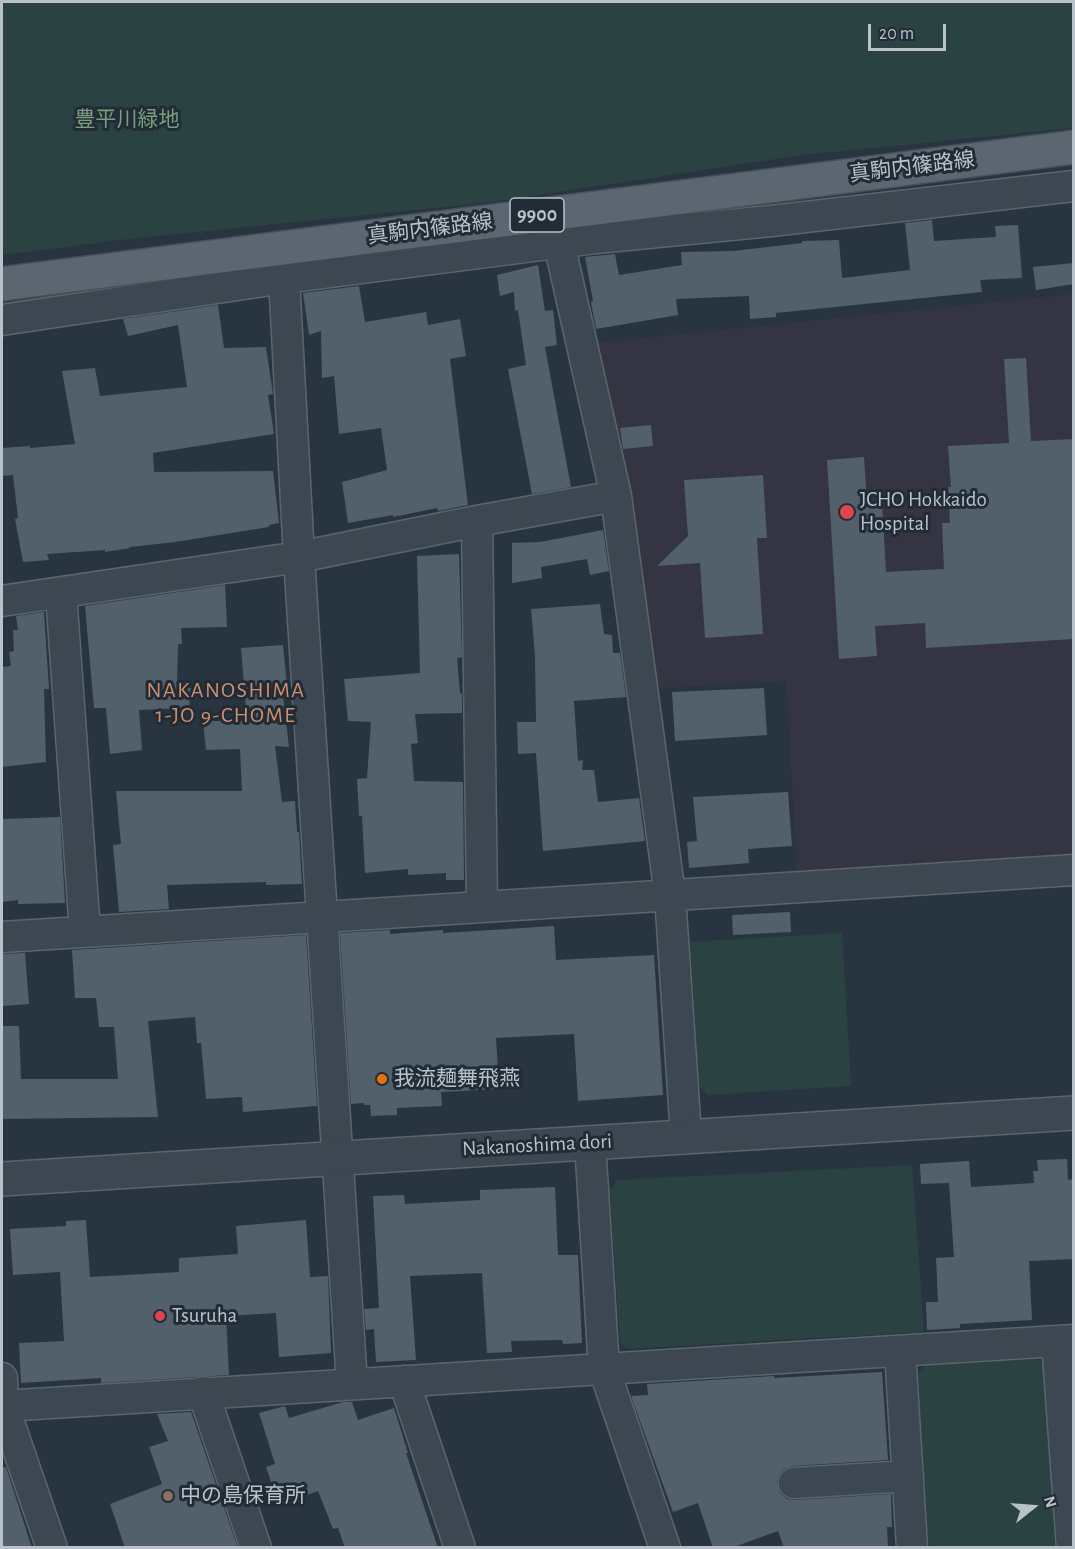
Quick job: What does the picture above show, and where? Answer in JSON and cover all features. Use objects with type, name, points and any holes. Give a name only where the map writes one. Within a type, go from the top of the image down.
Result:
[{"type":"main road","name":"真駒内篠路線","points":[[2,284],[1074,147]]},
{"type":"street","points":[[2,320],[284,278],[596,238],[771,221],[1074,186]]},
{"type":"street","points":[[559,243],[616,496],[670,895],[686,1136]]},
{"type":"street","points":[[284,278],[299,557],[352,1384]]},
{"type":"street","points":[[2,601],[299,557],[616,496]]},
{"type":"street","points":[[477,521],[482,907]]},
{"type":"street","points":[[61,593],[85,932]]},
{"type":"street","points":[[2,937],[1074,870]]},
{"type":"street","name":"Nakanoshima dori","points":[[2,1179],[1074,1113]]},
{"type":"street","points":[[590,1142],[604,1369],[665,1548]]},
{"type":"street","points":[[52,1548],[2,1396],[203,1392],[1066,1340],[1072,1548]]},
{"type":"street","points":[[900,1351],[912,1548]]},
{"type":"street","points":[[404,1381],[460,1548]]},
{"type":"street","points":[[203,1392],[256,1548]]},
{"type":"street","points":[[794,1483],[908,1476]]},
{"type":"shaded area","name":"JCHO Hokkaido Hospital","points":[[1073,294],[1073,854],[797,871],[786,681],[652,689],[592,343]]},
{"type":"green space","name":"豊平川緑地","points":[[2,2],[1073,2],[1073,128],[802,155],[492,202],[120,240],[2,255]]},
{"type":"green space","points":[[842,933],[851,1086],[708,1095],[699,1087],[690,942]]},
{"type":"green space","points":[[912,1165],[924,1332],[628,1349],[620,1343],[610,1189],[618,1180]]},
{"type":"green space","points":[[1034,1359],[1041,1361],[1045,1367],[1055,1547],[933,1547],[927,1540],[918,1373],[926,1365]]},
{"type":"building","points":[[932,220],[934,241],[996,237],[995,226],[1018,225],[1022,278],[980,280],[982,292],[776,313],[776,317],[750,319],[749,296],[676,299],[678,315],[596,329],[585,257],[615,254],[619,275],[682,265],[681,252],[733,251],[802,243],[802,241],[839,240],[842,278],[910,270],[905,223]]},
{"type":"building","points":[[1074,263],[1074,284],[1036,290],[1033,267]]},
{"type":"building","points":[[538,265],[545,311],[553,310],[557,345],[545,347],[571,487],[532,494],[508,369],[526,365],[518,310],[515,311],[514,292],[500,296],[497,275]]},
{"type":"building","points":[[359,286],[365,322],[426,312],[428,325],[460,319],[466,356],[450,359],[468,505],[348,523],[342,482],[387,470],[381,428],[339,434],[334,376],[322,378],[321,331],[309,335],[303,293]]},
{"type":"building","points":[[218,305],[224,348],[266,347],[273,394],[268,395],[274,434],[153,453],[154,472],[273,471],[279,523],[269,525],[269,527],[105,552],[105,550],[47,554],[49,560],[23,562],[15,519],[18,518],[13,475],[2,476],[2,448],[75,444],[62,371],[95,368],[100,396],[187,387],[178,325],[128,336],[123,319]]},
{"type":"building","points":[[1026,358],[1031,441],[1074,439],[1074,639],[926,648],[925,623],[875,626],[877,656],[839,659],[827,460],[864,457],[867,503],[882,502],[886,572],[944,569],[942,523],[950,523],[948,487],[951,487],[948,446],[1009,443],[1004,359]]},
{"type":"building","points":[[651,425],[653,446],[623,449],[620,428]]},
{"type":"building","points":[[763,475],[767,538],[757,538],[763,634],[705,638],[700,563],[657,566],[688,536],[684,480]]},
{"type":"building","points":[[603,530],[609,571],[590,575],[587,559],[541,567],[542,578],[512,583],[512,543],[540,542]]},
{"type":"building","points":[[459,554],[462,657],[457,658],[462,713],[415,714],[418,743],[411,744],[414,781],[463,782],[464,880],[446,880],[446,873],[408,875],[408,869],[365,873],[362,816],[359,816],[357,779],[367,778],[371,722],[348,721],[344,679],[420,673],[417,556]]},
{"type":"building","points":[[225,585],[227,627],[181,628],[182,644],[178,644],[177,686],[191,688],[189,708],[139,710],[142,750],[110,754],[106,708],[94,708],[85,606]]},
{"type":"building","points":[[600,604],[604,634],[612,635],[613,653],[620,653],[626,697],[574,701],[578,761],[583,760],[582,770],[594,770],[598,802],[639,798],[645,841],[543,851],[536,753],[518,754],[517,722],[536,722],[535,656],[531,609]]},
{"type":"building","points":[[44,612],[49,689],[44,689],[46,762],[2,767],[2,667],[11,666],[9,652],[14,651],[13,630],[18,630],[16,616]]},
{"type":"building","points":[[283,645],[288,695],[283,695],[289,747],[275,746],[282,802],[295,801],[302,884],[266,885],[266,882],[167,885],[169,909],[119,912],[113,845],[121,844],[116,791],[242,791],[240,749],[206,750],[203,721],[247,721],[241,648]]},
{"type":"building","points":[[764,688],[767,735],[675,741],[672,692]]},
{"type":"building","points":[[788,792],[792,846],[748,849],[749,863],[689,868],[687,842],[697,841],[693,797]]},
{"type":"building","points":[[60,817],[65,903],[18,904],[18,900],[2,902],[2,819]]},
{"type":"building","points":[[790,912],[791,932],[733,935],[732,915]]},
{"type":"building","points":[[554,926],[556,960],[654,955],[663,1095],[578,1101],[574,1034],[496,1038],[499,1089],[441,1092],[442,1106],[397,1108],[397,1115],[371,1116],[370,1105],[351,1104],[340,933],[390,930],[390,934],[443,930],[443,933]]},
{"type":"building","points":[[306,935],[317,1106],[243,1112],[242,1097],[206,1099],[201,1043],[197,1043],[195,1017],[148,1021],[158,1117],[2,1119],[2,1026],[19,1026],[21,1079],[118,1079],[114,1027],[99,1027],[96,998],[75,998],[72,950]]},
{"type":"building","points":[[25,953],[29,1004],[2,1006],[2,954]]},
{"type":"building","points":[[1067,1159],[1068,1180],[1074,1179],[1074,1259],[1029,1261],[1032,1320],[960,1324],[960,1328],[927,1330],[926,1302],[938,1302],[936,1258],[954,1257],[949,1183],[921,1184],[920,1164],[969,1161],[971,1187],[1034,1183],[1033,1171],[1038,1171],[1037,1160]]},
{"type":"building","points":[[555,1187],[558,1255],[578,1255],[582,1343],[563,1344],[562,1340],[511,1341],[512,1352],[487,1353],[482,1273],[410,1276],[416,1360],[376,1362],[374,1329],[366,1330],[364,1309],[379,1308],[373,1196],[404,1195],[405,1204],[480,1200],[480,1190]]},
{"type":"building","points":[[86,1220],[90,1277],[179,1272],[179,1258],[238,1254],[236,1226],[306,1220],[310,1277],[328,1276],[331,1353],[279,1357],[276,1313],[226,1316],[229,1375],[101,1383],[101,1378],[21,1383],[19,1343],[64,1341],[60,1272],[13,1275],[10,1229],[66,1226],[66,1221]]},
{"type":"building","points":[[882,1372],[888,1460],[792,1466],[784,1469],[777,1483],[780,1493],[787,1499],[794,1500],[891,1494],[892,1527],[887,1527],[888,1548],[784,1548],[778,1531],[731,1548],[713,1548],[698,1503],[673,1512],[631,1396],[648,1395],[647,1384]]},
{"type":"building","points":[[343,1402],[352,1402],[358,1420],[394,1408],[408,1453],[406,1453],[438,1548],[345,1548],[338,1528],[333,1529],[318,1491],[279,1505],[266,1467],[275,1464],[259,1413],[285,1406],[289,1418]]},
{"type":"building","points":[[191,1412],[238,1548],[125,1548],[110,1504],[162,1484],[149,1447],[168,1441],[157,1414]]},
{"type":"building","points":[[2,1467],[6,1467],[32,1548],[2,1548]]},
{"type":"place","name":"JCHO Hokkaido Hospital","points":[[847,512]]},
{"type":"place","name":"我流麺舞飛燕","points":[[382,1079]]},
{"type":"place","name":"Tsuruha","points":[[160,1316]]},
{"type":"place","name":"中の島保育所","points":[[168,1496]]},
{"type":"district","name":"NAKANOSHIMA 1-JO 9-CHOME","points":[[226,702]]}]
